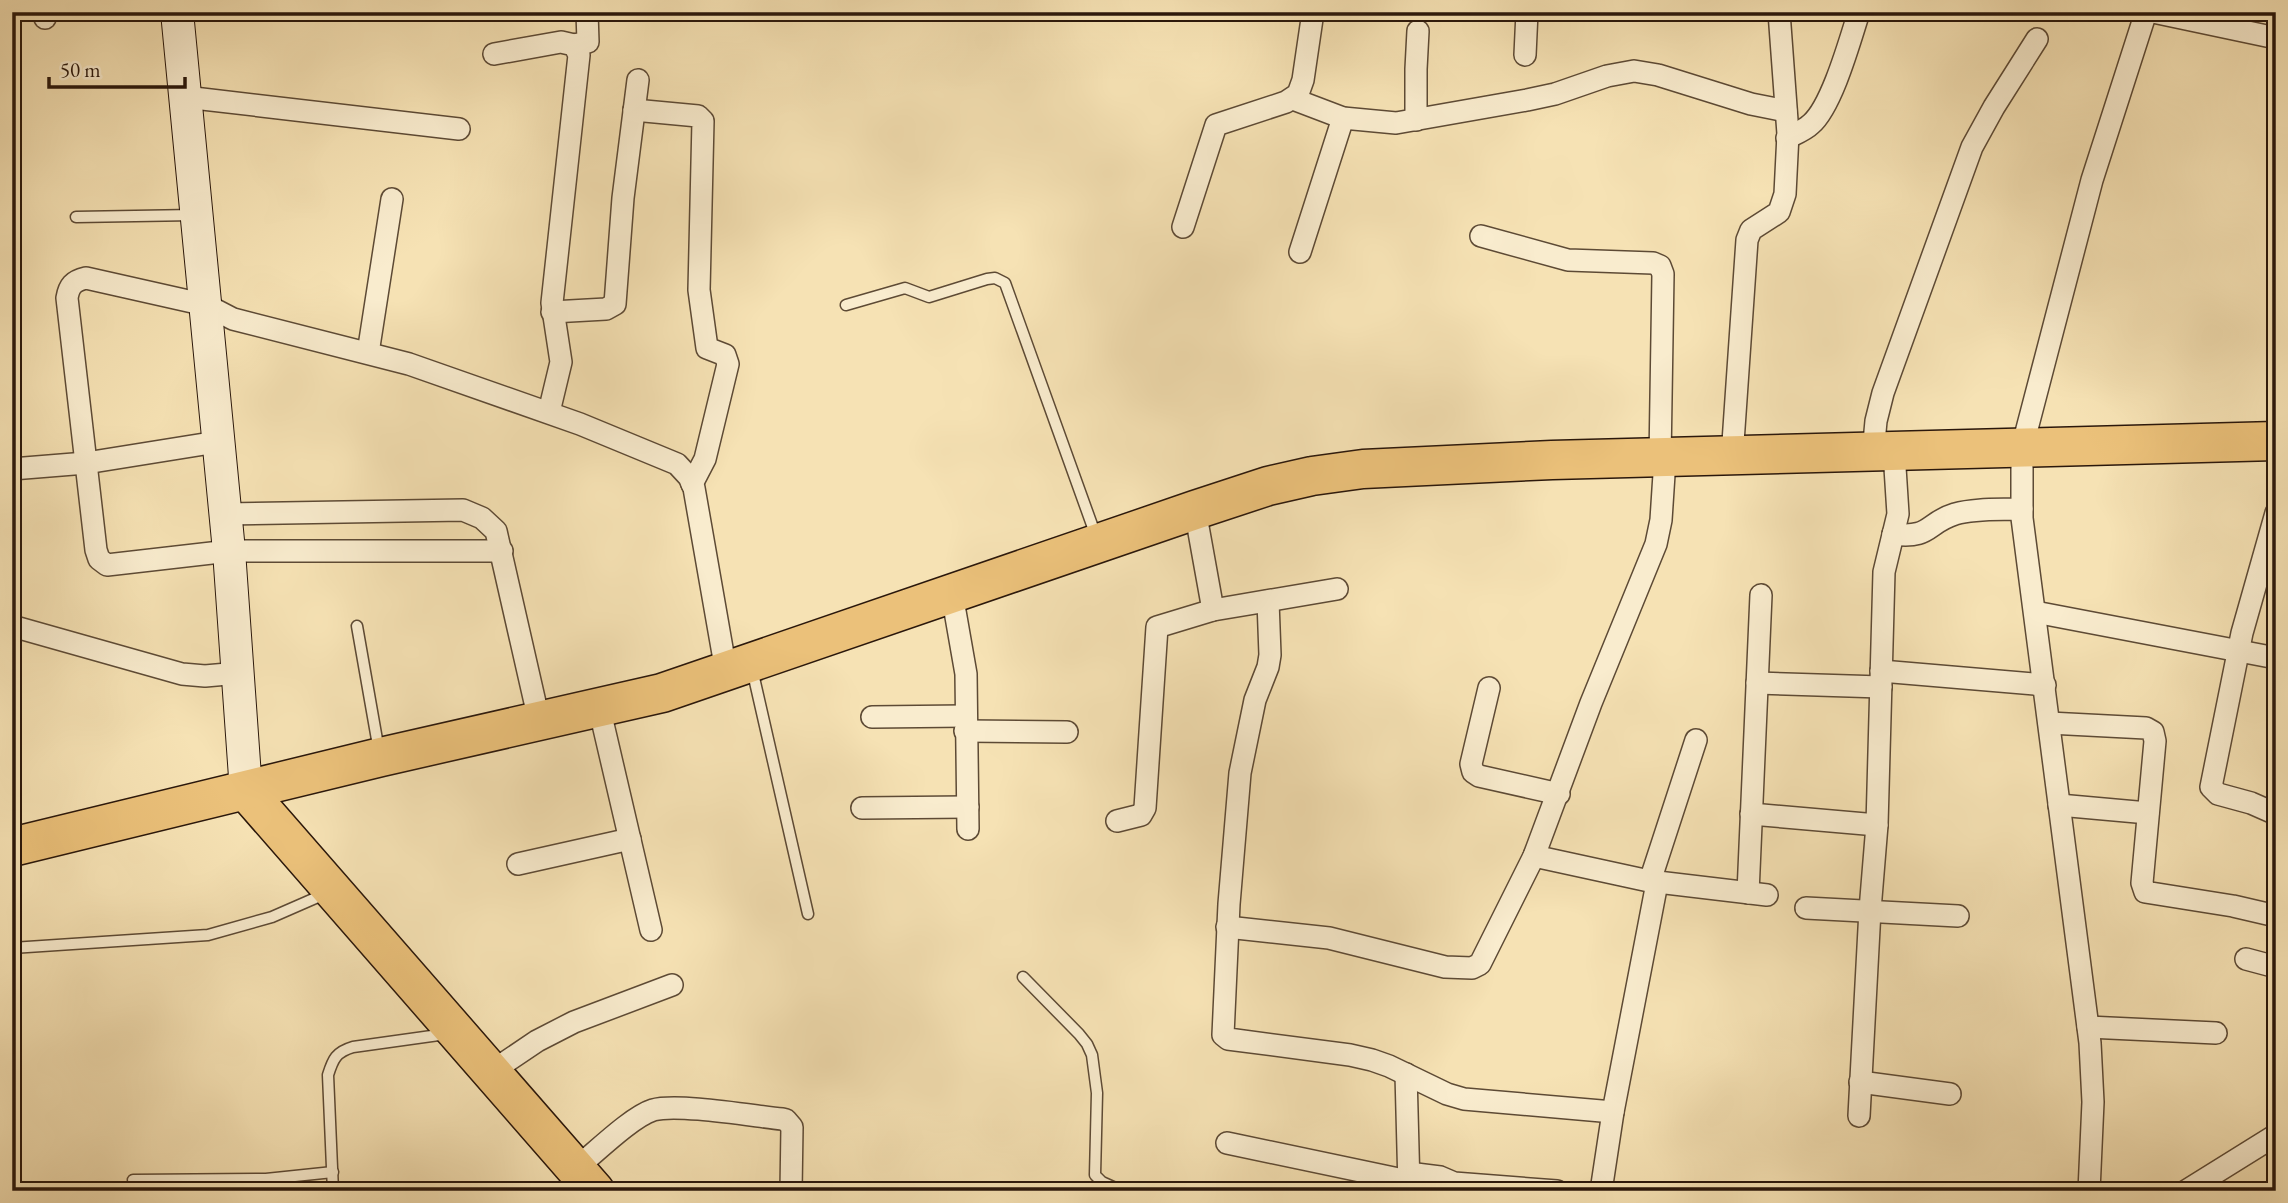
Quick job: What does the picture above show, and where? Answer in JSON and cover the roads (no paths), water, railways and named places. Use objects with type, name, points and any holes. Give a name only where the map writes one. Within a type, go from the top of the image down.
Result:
[{"type":"highway","points":[[12,847],[381,757],[662,693],[1195,510],[1312,475],[1363,469],[1552,460],[2276,441]]},
{"type":"highway","points":[[246,791],[585,1180]]},
{"type":"street","points":[[177,12],[229,551],[246,791]]},
{"type":"street","points":[[494,54],[561,42],[574,45],[588,42],[587,12]]},
{"type":"street","points":[[1183,227],[1216,125],[1293,99],[1298,94],[1303,80],[1313,12]]},
{"type":"street","points":[[1525,55],[1527,12]]},
{"type":"street","points":[[1732,457],[1747,240],[1751,230],[1773,217],[1782,206],[1785,194],[1787,138],[1779,12]]},
{"type":"street","points":[[1787,138],[1805,129],[1819,116],[1859,12]]},
{"type":"street","points":[[2089,1191],[2092,1102],[2088,1027],[2022,509],[2022,448],[2092,180],[2146,12]]},
{"type":"street","points":[[2153,12],[2276,38]]},
{"type":"street","points":[[1416,120],[1418,31]]},
{"type":"street","points":[[1859,1116],[1877,825],[1884,572],[1898,514],[1876,421],[1883,393],[1972,147],[2037,39]]},
{"type":"street","points":[[549,412],[561,362],[552,312],[579,61],[574,45]]},
{"type":"street","points":[[1293,99],[1343,118],[1388,123],[1555,94],[1606,76],[1633,71],[1658,75],[1752,104],[1786,111]]},
{"type":"street","points":[[552,312],[606,309],[615,303],[623,198],[638,80]]},
{"type":"street","points":[[185,97],[459,129]]},
{"type":"street","points":[[634,110],[698,116],[704,121],[699,253],[702,319],[707,348],[725,355],[728,364],[705,459],[692,484]]},
{"type":"street","points":[[1300,252],[1343,118]]},
{"type":"street","points":[[368,353],[392,199]]},
{"type":"street","points":[[1227,927],[1329,938],[1434,965],[1472,968],[1480,964],[1534,856],[1591,703],[1656,544],[1661,520],[1662,459],[1663,274],[1660,266],[1653,263],[1568,260],[1481,236]]},
{"type":"street","points":[[502,551],[229,551],[107,565],[99,559],[96,550],[67,298],[69,288],[75,281],[86,278],[206,305],[233,319],[410,363],[549,412],[666,458],[684,470],[692,484],[738,667]]},
{"type":"street","points":[[12,468],[86,463],[217,442]]},
{"type":"street","points":[[1893,534],[1917,536],[1947,517],[1962,513],[2022,509]]},
{"type":"street","points":[[225,514],[463,510],[482,518],[496,531],[502,551],[539,720]]},
{"type":"street","points":[[1195,510],[1213,610]]},
{"type":"street","points":[[2276,513],[2238,653],[2211,787],[2215,793],[2251,803],[2276,814]]},
{"type":"street","points":[[1117,821],[1141,815],[1145,808],[1156,629],[1163,624],[1213,610],[1337,589]]},
{"type":"street","points":[[953,594],[964,652],[968,829]]},
{"type":"street","points":[[1534,856],[1654,882],[1757,894],[1751,814],[1761,595]]},
{"type":"street","points":[[1268,601],[1270,655],[1252,712],[1240,773],[1227,927],[1222,1031],[1226,1038],[1350,1055],[1389,1066],[1422,1084],[1464,1099],[1613,1112]]},
{"type":"street","points":[[2035,612],[2238,653],[2276,658]]},
{"type":"street","points":[[12,626],[182,674],[205,676],[239,673]]},
{"type":"street","points":[[1757,683],[1881,679],[2045,685]]},
{"type":"street","points":[[1489,688],[1471,764],[1473,772],[1479,776],[1559,794]]},
{"type":"street","points":[[599,707],[651,930]]},
{"type":"street","points":[[872,716],[1067,732]]},
{"type":"street","points":[[2049,723],[2151,730],[2155,741],[2142,883],[2145,892],[2276,916]]},
{"type":"street","points":[[1601,1191],[1654,882],[1696,740]]},
{"type":"street","points":[[2059,805],[2148,813]]},
{"type":"street","points":[[862,808],[968,807]]},
{"type":"street","points":[[1751,814],[1877,825]]},
{"type":"street","points":[[518,864],[630,839]]},
{"type":"street","points":[[1806,908],[1958,916]]},
{"type":"street","points":[[2246,959],[2276,967]]},
{"type":"street","points":[[491,1072],[537,1041],[574,1022],[673,985]]},
{"type":"street","points":[[2088,1027],[2216,1033]]},
{"type":"street","points":[[1406,1074],[1408,1182]]},
{"type":"street","points":[[1860,1082],[1950,1094]]},
{"type":"street","points":[[585,1180],[637,1118],[652,1110],[688,1110],[786,1120],[792,1127],[791,1191]]},
{"type":"street","points":[[2186,1191],[2276,1135]]},
{"type":"street","points":[[1227,1143],[1408,1182],[1440,1177],[1454,1183],[1557,1191]]},
{"type":"lane","points":[[76,217],[197,215]]},
{"type":"lane","points":[[846,305],[905,288],[929,297],[988,279],[995,278],[1006,283],[1099,543]]},
{"type":"lane","points":[[357,626],[381,757]]},
{"type":"lane","points":[[738,667],[808,914]]},
{"type":"lane","points":[[12,948],[208,935],[272,917],[332,890]]},
{"type":"lane","points":[[1023,977],[1087,1044],[1095,1070],[1097,1093],[1096,1175],[1102,1182],[1122,1191]]},
{"type":"lane","points":[[333,1191],[328,1075],[333,1058],[342,1050],[353,1047],[456,1032]]},
{"type":"lane","points":[[133,1180],[254,1179],[333,1172]]}]
